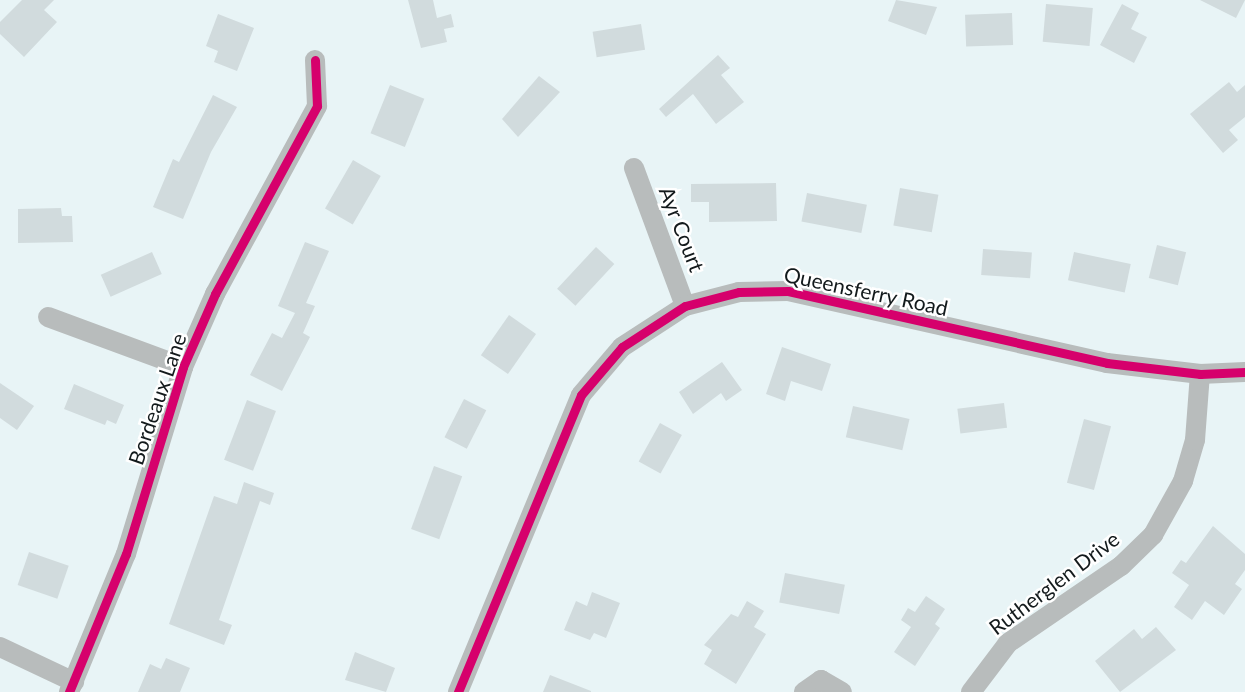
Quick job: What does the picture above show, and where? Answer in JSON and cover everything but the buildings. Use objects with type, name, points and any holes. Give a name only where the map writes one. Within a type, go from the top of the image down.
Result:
[{"type":"street","name":"Bordeaux Lane","points":[[71,687],[126,554],[183,367],[316,105],[315,60]]},
{"type":"street","name":"Ayr Court","points":[[634,168],[685,306]]},
{"type":"street","name":"Queensferry Road","points":[[458,692],[581,395],[622,347],[685,306],[739,292],[788,291],[1107,363],[1200,374],[1245,372]]},
{"type":"street","points":[[48,317],[183,367]]},
{"type":"street","name":"Rutherglen Drive","points":[[971,692],[1008,643],[1121,566],[1153,535],[1186,470],[1195,440],[1200,374]]},
{"type":"street","points":[[0,648],[71,687]]},
{"type":"street","points":[[804,692],[821,680],[842,692]]},
{"type":"cycle path","points":[[69,692],[126,554],[183,367],[215,294],[317,106],[315,60]]},
{"type":"cycle path","points":[[458,692],[581,395],[622,347],[685,306],[739,292],[788,291],[1107,363],[1200,374],[1245,372]]}]
